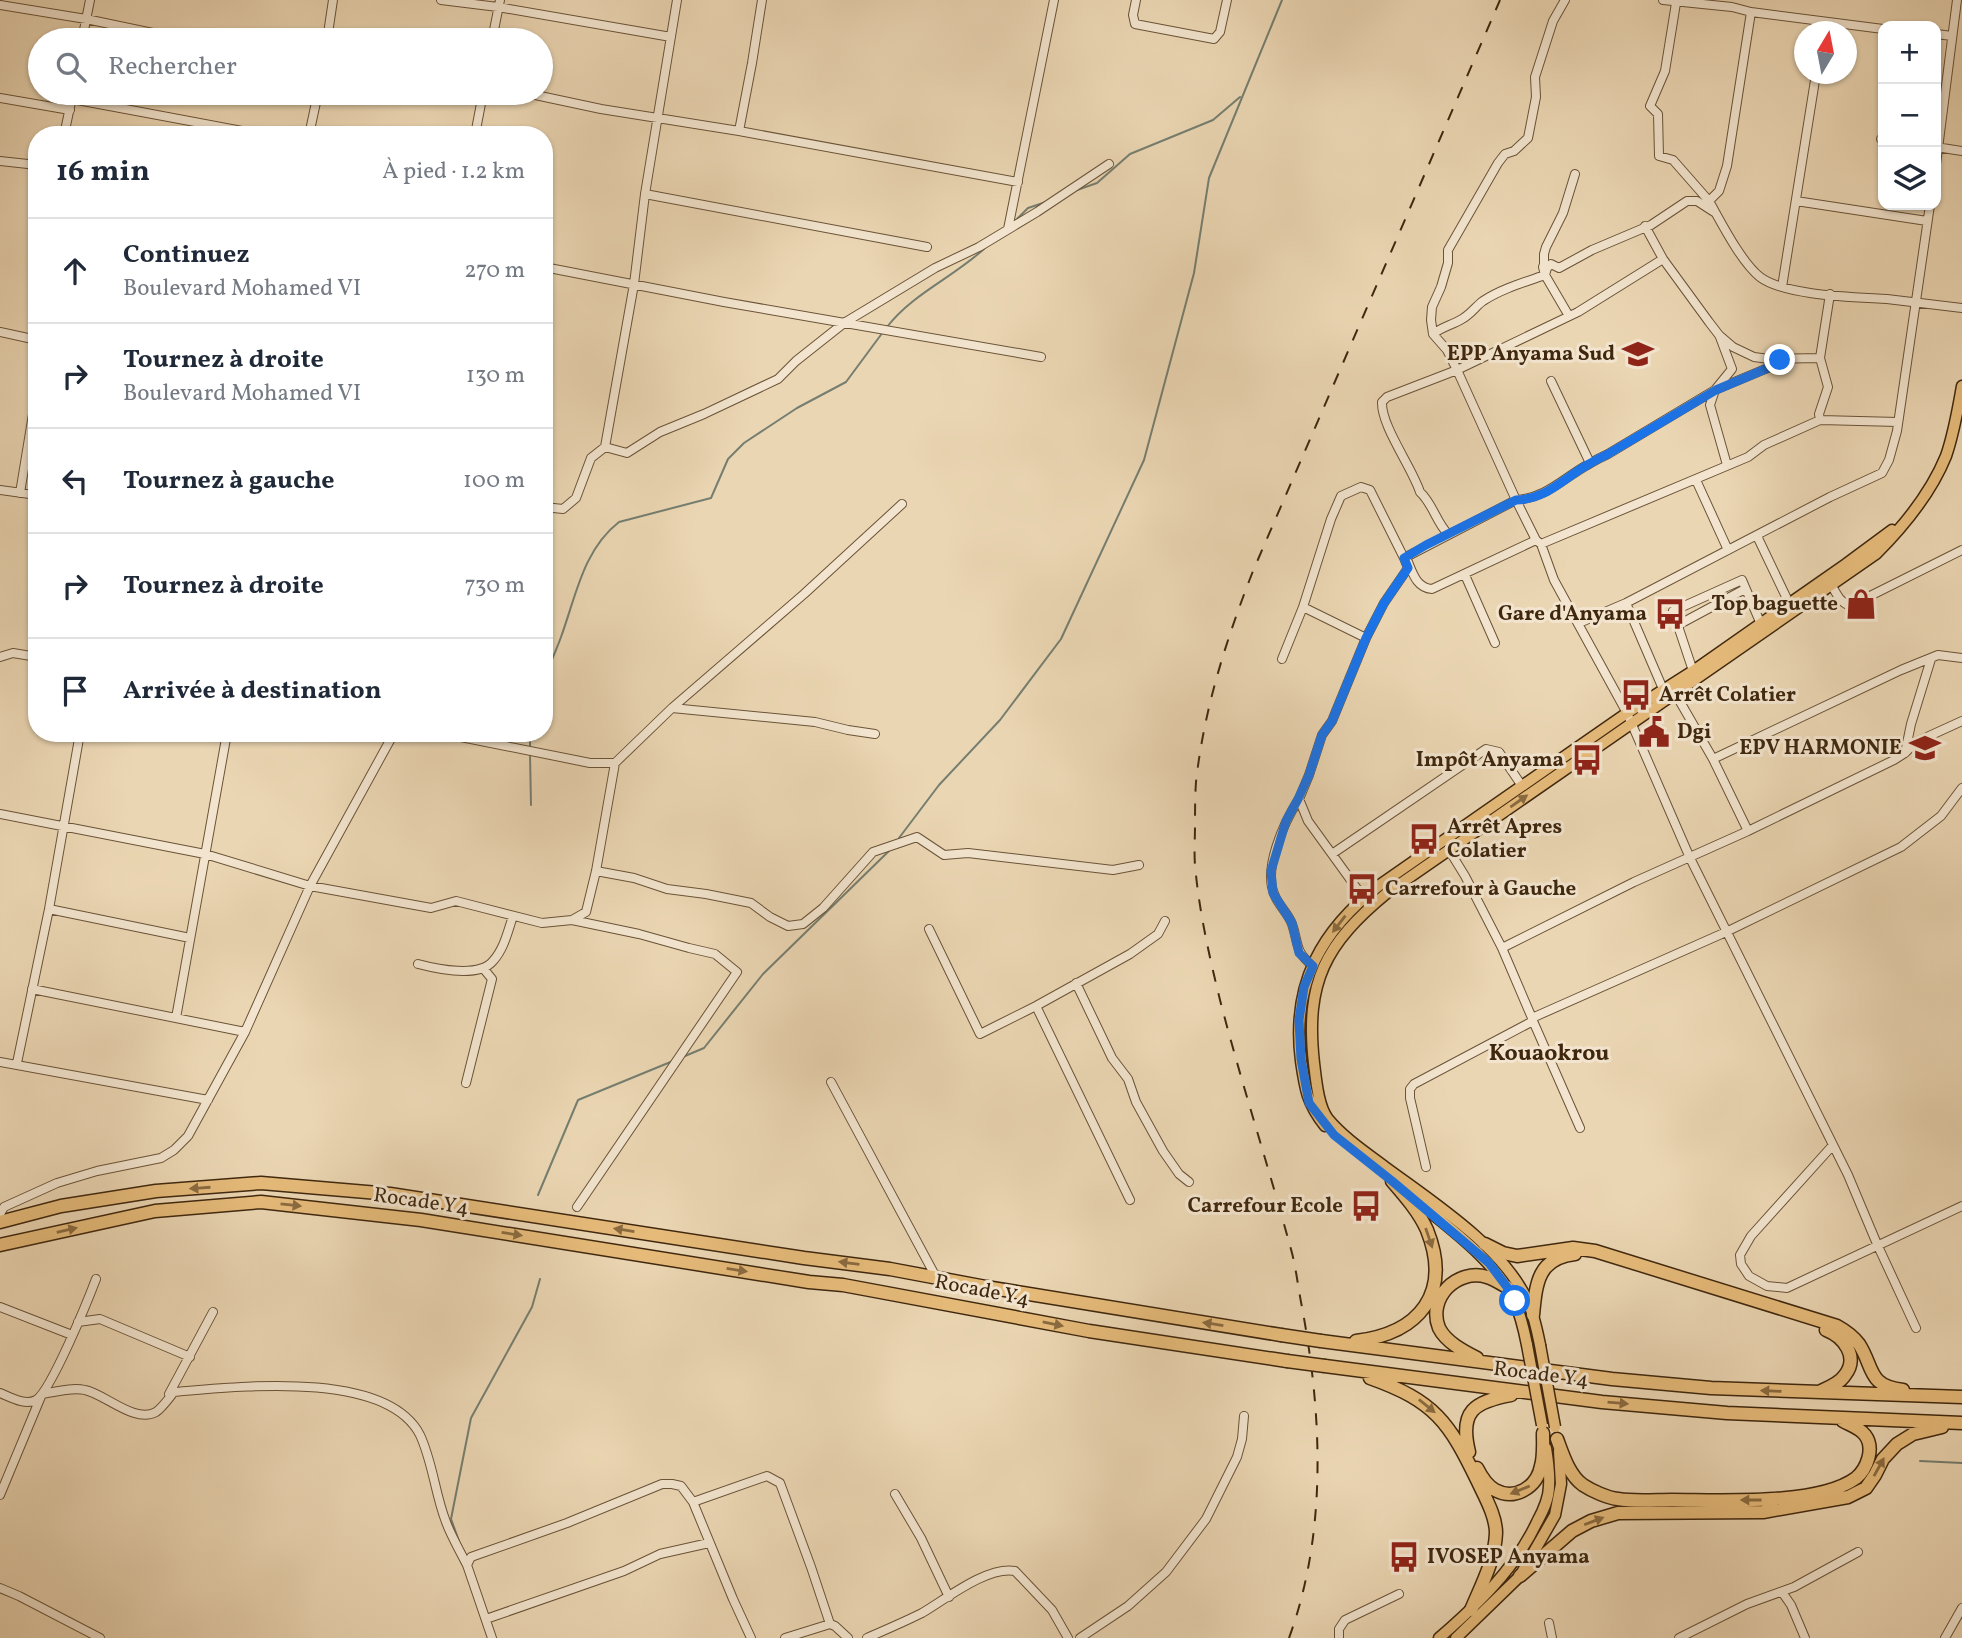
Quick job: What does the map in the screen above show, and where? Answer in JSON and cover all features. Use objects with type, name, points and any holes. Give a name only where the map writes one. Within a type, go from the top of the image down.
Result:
[{"type":"highway","points":[[1337,1343],[1391,1333],[1408,1324],[1422,1310],[1433,1293],[1436,1279],[1435,1256],[1426,1229],[1416,1211],[1392,1181]]},
{"type":"highway","name":"Rocade Y4","points":[[0,1222],[61,1206],[156,1191],[261,1184],[390,1194],[890,1269],[1281,1335],[1486,1363],[1686,1386],[1962,1397]]},
{"type":"highway","name":"Rocade Y4","points":[[0,1245],[155,1211],[261,1202],[421,1220],[809,1282],[843,1285],[1089,1331],[1525,1393],[1727,1413],[1962,1424]]},
{"type":"highway","points":[[1485,1244],[1503,1253],[1517,1256],[1573,1248],[1595,1251],[1766,1303],[1837,1326],[1849,1333],[1860,1346],[1873,1374],[1882,1384],[1896,1389],[1962,1397]]},
{"type":"highway","points":[[1533,1315],[1539,1278],[1550,1262],[1564,1255],[1600,1258],[1835,1333],[1849,1349],[1849,1367],[1847,1374],[1838,1382],[1818,1393]]},
{"type":"highway","points":[[1486,1363],[1463,1352],[1440,1328],[1436,1313],[1440,1298],[1449,1284],[1473,1276],[1487,1277],[1507,1287]]},
{"type":"highway","points":[[1343,1369],[1395,1387],[1418,1399],[1441,1418],[1459,1443],[1490,1508],[1496,1532],[1491,1560],[1471,1610]]},
{"type":"highway","points":[[1525,1393],[1489,1399],[1476,1405],[1469,1417],[1465,1437],[1469,1453],[1480,1474],[1493,1489],[1508,1495],[1530,1487],[1541,1467],[1549,1431]]},
{"type":"highway","points":[[1549,1431],[1572,1473],[1583,1485],[1618,1499],[1762,1500],[1839,1487],[1857,1477],[1868,1462],[1870,1448],[1866,1436],[1855,1427],[1836,1419]]},
{"type":"highway","points":[[1520,1576],[1572,1531],[1591,1521],[1618,1513],[1763,1512],[1848,1497],[1866,1488],[1883,1459],[1897,1444],[1913,1434],[1962,1424]]},
{"type":"main road","points":[[1439,1638],[1471,1610],[1506,1572],[1528,1542],[1545,1506],[1549,1488],[1549,1431],[1541,1345],[1533,1315],[1519,1285],[1506,1266],[1485,1244],[1348,1139],[1325,1115],[1311,1041],[1312,1007],[1322,970],[1338,942],[1362,914],[1367,902],[1522,786],[1675,693],[1695,674],[1762,627],[1832,586],[1876,554],[1930,488],[1960,414],[1962,386]]},
{"type":"main road","points":[[1762,627],[1789,603],[1908,517]]},
{"type":"main road","points":[[1456,1638],[1520,1576],[1555,1515],[1561,1483],[1549,1431],[1521,1320],[1507,1287],[1489,1263],[1334,1135],[1309,1103],[1301,1059],[1299,1020],[1304,987],[1332,932],[1353,907],[1387,893],[1630,718],[1663,689],[1695,674]]},
{"type":"street","points":[[84,28],[90,0]]},
{"type":"street","points":[[329,28],[333,0]]},
{"type":"street","points":[[441,0],[499,4],[671,37]]},
{"type":"street","points":[[553,508],[563,509],[576,498],[591,458],[605,447],[635,284],[645,194],[677,0]]},
{"type":"street","points":[[739,131],[762,0]]},
{"type":"street","points":[[1008,229],[1054,0]]},
{"type":"street","points":[[1136,0],[1133,15],[1135,24],[1214,39],[1220,33],[1227,0]]},
{"type":"street","points":[[1565,0],[1553,22],[1535,77],[1535,97],[1528,138],[1514,151],[1505,154],[1448,250],[1448,263],[1432,307],[1433,334],[1447,350],[1554,580],[1630,718],[1690,858],[1848,1175],[1916,1328]]},
{"type":"street","points":[[1663,0],[1676,3],[1733,4],[1751,12],[1794,21]]},
{"type":"street","points":[[1941,117],[1957,0]]},
{"type":"street","points":[[1676,3],[1665,71],[1650,106],[1658,114],[1659,156],[1673,160],[1709,201],[1746,263],[1760,277],[1782,287],[1962,308]]},
{"type":"street","points":[[494,28],[499,4]]},
{"type":"street","points":[[0,5],[129,28]]},
{"type":"street","points":[[1709,201],[1719,191],[1727,166],[1751,12]]},
{"type":"street","points":[[1857,28],[1878,29]]},
{"type":"street","points":[[1941,35],[1952,36]]},
{"type":"street","points":[[1782,287],[1815,84]]},
{"type":"street","points":[[0,98],[28,103]]},
{"type":"street","points":[[553,99],[1018,182]]},
{"type":"street","points":[[41,105],[70,110]]},
{"type":"street","points":[[66,126],[71,105]]},
{"type":"street","points":[[116,105],[220,126]]},
{"type":"street","points":[[311,126],[315,105]]},
{"type":"street","points":[[476,126],[480,105]]},
{"type":"street","points":[[1941,148],[1962,151]]},
{"type":"street","points":[[0,161],[28,164]]},
{"type":"street","points":[[605,447],[627,453],[660,432],[778,379],[844,323],[935,268],[979,247],[1108,164]]},
{"type":"street","points":[[1569,316],[1542,267],[1545,264],[1544,254],[1563,213],[1575,174]]},
{"type":"street","points":[[645,194],[928,247]]},
{"type":"street","points":[[1545,275],[1552,264],[1559,268],[1592,250],[1651,225],[1691,200],[1715,213]]},
{"type":"street","points":[[1797,201],[1927,221]]},
{"type":"street","points":[[1579,623],[1626,603],[1830,497],[1882,473],[1892,453],[1898,422],[1929,210]]},
{"type":"street","points":[[1645,226],[1663,259],[1719,335],[1733,347],[1754,357],[1787,360],[1820,358]]},
{"type":"street","points":[[1448,534],[1420,492],[1389,428],[1382,402],[1387,397],[1457,370],[1569,316],[1663,259]]},
{"type":"street","points":[[553,269],[724,302],[1041,357]]},
{"type":"street","points":[[1433,334],[1443,326],[1462,319],[1481,302],[1520,283],[1545,275]]},
{"type":"street","points":[[1820,420],[1819,414],[1828,387],[1820,358],[1830,294]]},
{"type":"street","points":[[0,332],[28,338]]},
{"type":"street","points":[[1719,335],[1732,369],[1716,390],[1710,405],[1727,466]]},
{"type":"street","points":[[1405,557],[1516,500],[1528,500],[1543,495],[1590,463],[1716,390],[1787,360]]},
{"type":"street","points":[[1551,381],[1590,463]]},
{"type":"street","points":[[1282,659],[1303,607],[1338,502],[1345,494],[1361,487],[1370,490],[1416,579],[1423,588],[1436,588],[1538,542],[1696,480],[1820,420],[1898,422]]},
{"type":"street","points":[[20,493],[28,445]]},
{"type":"street","points":[[1696,480],[1728,550]]},
{"type":"street","points":[[0,490],[28,494]]},
{"type":"street","points":[[572,920],[586,912],[615,763],[672,708],[804,594],[902,504]]},
{"type":"street","points":[[1757,536],[1789,603]]},
{"type":"street","points":[[1832,586],[1844,604],[1850,606],[1962,550]]},
{"type":"street","points":[[1313,966],[1299,953],[1292,923],[1273,893],[1270,877],[1286,821],[1309,775],[1322,735],[1332,721],[1366,638],[1384,603],[1408,568],[1405,557]]},
{"type":"street","points":[[1465,575],[1495,643]]},
{"type":"street","points":[[1695,674],[1673,611],[1742,580],[1762,627]]},
{"type":"street","points":[[1678,625],[1745,589]]},
{"type":"street","points":[[1626,603],[1663,689]]},
{"type":"street","points":[[1303,607],[1366,638]]},
{"type":"street","points":[[0,657],[13,653],[28,656]]},
{"type":"street","points":[[1713,759],[1938,655],[1962,658]]},
{"type":"street","points":[[1951,657],[1962,665]]},
{"type":"street","points":[[1905,753],[1931,659]]},
{"type":"street","points":[[1675,693],[1713,759],[1748,831]]},
{"type":"street","points":[[672,708],[815,722],[875,734]]},
{"type":"street","points":[[1502,948],[1634,882],[1748,831],[1905,753],[1916,742],[1962,721]]},
{"type":"street","points":[[17,1063],[49,909],[78,742]]},
{"type":"street","points":[[176,1018],[224,742]]},
{"type":"street","points":[[0,1214],[4,1207],[57,1182],[161,1158],[188,1136],[245,1032],[310,887],[389,742]]},
{"type":"street","points":[[484,742],[590,764],[615,763]]},
{"type":"street","points":[[1332,854],[1486,749],[1499,752],[1522,786]]},
{"type":"street","points":[[1426,1167],[1409,1089],[1419,1081],[1533,1020],[1726,932],[1901,847],[1941,816],[1962,788]]},
{"type":"street","points":[[1298,799],[1308,821],[1367,902]]},
{"type":"street","points":[[0,814],[205,854],[310,887],[431,908],[456,901],[542,923],[572,920],[715,954],[737,971],[577,1207]]},
{"type":"street","points":[[596,871],[634,878],[667,889],[751,902],[788,926],[803,924],[823,908],[873,852],[917,837],[944,855],[968,853],[1113,870],[1139,865]]},
{"type":"street","points":[[1449,850],[1502,948],[1580,1128]]},
{"type":"street","points":[[49,909],[190,937]]},
{"type":"street","points":[[418,964],[464,971],[483,968],[493,963],[506,939],[513,916]]},
{"type":"street","points":[[929,929],[980,1034],[1130,954],[1158,934],[1165,921]]},
{"type":"street","points":[[466,1083],[492,979],[483,968]]},
{"type":"street","points":[[1076,983],[1112,1058],[1128,1079],[1136,1102],[1157,1139],[1179,1174],[1189,1182]]},
{"type":"street","points":[[32,989],[245,1032]]},
{"type":"street","points":[[1036,1006],[1130,1200]]},
{"type":"street","points":[[0,1062],[208,1100]]},
{"type":"street","points":[[831,1082],[937,1279]]},
{"type":"street","points":[[1833,1145],[1751,1236],[1740,1255],[1741,1264],[1749,1276],[1767,1286],[1787,1288],[1962,1206]]},
{"type":"street","points":[[0,1495],[42,1394],[96,1279]]},
{"type":"street","points":[[0,1307],[72,1335]]},
{"type":"street","points":[[0,1393],[29,1402],[42,1394],[83,1389],[131,1411],[145,1415],[158,1412],[213,1312]]},
{"type":"street","points":[[78,1322],[100,1319],[190,1357]]},
{"type":"street","points":[[164,1403],[174,1392],[258,1385],[356,1394],[385,1403],[403,1415],[419,1433],[431,1464],[445,1521],[467,1564],[492,1638]]},
{"type":"street","points":[[1080,1638],[1128,1606],[1166,1572],[1206,1519],[1237,1457],[1244,1416]]},
{"type":"street","points":[[693,1502],[767,1476],[780,1483],[830,1625]]},
{"type":"street","points":[[467,1564],[471,1557],[567,1524],[662,1484],[681,1486],[693,1502],[751,1638]]},
{"type":"street","points":[[895,1494],[921,1538],[949,1597]]},
{"type":"street","points":[[485,1619],[624,1571],[660,1554],[709,1543]]},
{"type":"street","points":[[1679,1638],[1747,1604],[1782,1592],[1857,1552]]},
{"type":"street","points":[[867,1638],[905,1622],[974,1582],[1001,1571],[1015,1571],[1052,1610],[1068,1638]]},
{"type":"street","points":[[0,1588],[100,1638]]},
{"type":"street","points":[[1782,1592],[1791,1605],[1805,1638]]},
{"type":"street","points":[[1339,1638],[1339,1629],[1345,1620],[1399,1594]]},
{"type":"street","points":[[1945,1638],[1962,1608]]},
{"type":"street","points":[[1549,1623],[1552,1638]]},
{"type":"street","points":[[785,1638],[830,1625],[835,1626],[848,1638]]},
{"type":"waterway","points":[[899,838],[939,785],[1000,720],[1061,639],[1144,460],[1194,273],[1209,178],[1282,0]]},
{"type":"waterway","points":[[1077,190],[1097,183],[1130,154],[1213,120],[1240,97]]},
{"type":"waterway","points":[[1015,221],[1028,208],[1046,202]]},
{"type":"waterway","points":[[887,327],[908,305],[985,248]]},
{"type":"waterway","points":[[553,656],[582,575],[607,533],[619,522],[711,498],[728,459],[744,443],[797,408],[846,382],[883,332]]},
{"type":"waterway","points":[[530,742],[530,748]]},
{"type":"waterway","points":[[530,754],[531,805]]},
{"type":"waterway","points":[[685,1056],[704,1048],[763,974],[892,848]]},
{"type":"waterway","points":[[538,1195],[578,1100],[673,1061]]},
{"type":"waterway","points":[[459,1541],[451,1519],[471,1418],[532,1307],[540,1279]]},
{"type":"waterway","points":[[1920,1461],[1962,1463]]},
{"type":"railway","points":[[1289,1638],[1302,1597],[1315,1513],[1317,1428],[1313,1385],[1292,1253],[1228,1032],[1205,933],[1195,860],[1196,782],[1204,728],[1217,675],[1253,571],[1500,0]]},
{"type":"place","name":"EPP Anyama Sud","points":[[1638,354]]},
{"type":"place","name":"Top baguette","points":[[1861,604]]},
{"type":"place","name":"Gare d'Anyama","points":[[1670,614]]},
{"type":"place","name":"Arrêt Colatier","points":[[1636,695]]},
{"type":"place","name":"Dgi","points":[[1654,732]]},
{"type":"place","name":"EPV HARMONIE","points":[[1925,748]]},
{"type":"place","name":"Impôt Anyama","points":[[1587,760]]},
{"type":"place","name":"Arrêt Apres Colatier","points":[[1424,839]]},
{"type":"place","name":"Carrefour à Gauche","points":[[1362,889]]},
{"type":"place","name":"Carrefour Ecole","points":[[1366,1206]]},
{"type":"place","name":"IVOSEP Anyama","points":[[1404,1557]]},
{"type":"district","name":"Kouaokrou","points":[[1549,1054]]},
{"type":"route","points":[[1515,1301],[1489,1263],[1334,1135],[1309,1103],[1301,1059],[1299,1020],[1304,987],[1313,966],[1299,953],[1289,916],[1273,893],[1271,871],[1286,821],[1309,775],[1322,735],[1332,721],[1366,638],[1384,603],[1408,568],[1404,558],[1516,500],[1528,500],[1543,495],[1590,463],[1716,390],[1787,360],[1780,360]]}]
